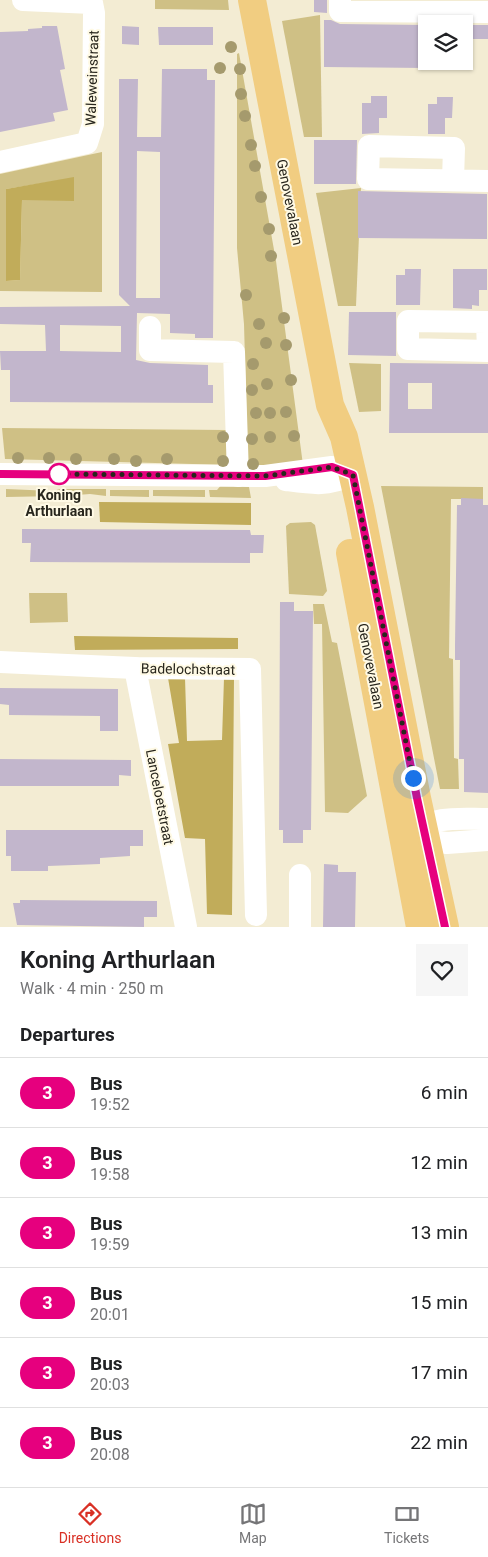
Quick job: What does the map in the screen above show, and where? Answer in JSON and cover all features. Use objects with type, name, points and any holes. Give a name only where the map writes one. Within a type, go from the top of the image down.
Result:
[{"type":"main road","name":"Genovevalaan","points":[[252,0],[330,404],[328,440],[340,474],[428,833],[443,917]]},
{"type":"main road","name":"Genovevalaan","points":[[340,474],[417,798],[428,833],[420,927]]},
{"type":"street","name":"Waleweinstraat","points":[[0,162],[87,143],[93,124],[94,13],[92,3],[23,0]]},
{"type":"street","points":[[340,0],[340,11],[422,6],[488,12]]},
{"type":"street","points":[[453,180],[488,181]]},
{"type":"street","points":[[150,327],[150,350],[234,352],[238,476]]},
{"type":"street","points":[[0,474],[265,476],[318,485],[340,474]]},
{"type":"street","name":"Badelochstraat","points":[[0,662],[135,668],[250,669],[256,915]]},
{"type":"street","name":"Lanceloetstraat","points":[[135,668],[186,927]]},
{"type":"street","points":[[428,833],[488,820]]},
{"type":"street","points":[[428,833],[488,840]]},
{"type":"street","points":[[300,875],[300,927]]},
{"type":"shaded area","points":[[155,0],[228,0],[229,10],[155,9]]},
{"type":"shaded area","points":[[320,15],[322,137],[304,137],[282,21]]},
{"type":"shaded area","points":[[239,53],[276,261],[303,465],[248,468],[244,324],[237,248],[237,54]]},
{"type":"shaded area","points":[[102,152],[102,292],[0,291],[0,174]],"holes":[[[74,178],[74,200],[22,200],[20,280],[6,281],[6,189]]]},
{"type":"shaded area","points":[[74,177],[74,201],[22,200],[20,280],[6,281],[6,189]]},
{"type":"shaded area","points":[[361,188],[356,306],[338,306],[316,193]]},
{"type":"shaded area","points":[[349,363],[381,364],[381,411],[359,412]]},
{"type":"shaded area","points":[[2,428],[226,430],[230,465],[5,459]]},
{"type":"shaded area","points":[[223,483],[249,487],[251,498],[210,497],[209,490],[217,490]]},
{"type":"shaded area","points":[[381,486],[483,487],[483,499],[451,499],[449,658],[453,659],[454,758],[458,759],[459,789],[440,789]]},
{"type":"shaded area","points":[[6,489],[53,491],[60,489],[60,496],[6,497]]},
{"type":"shaded area","points":[[64,489],[106,489],[106,496],[90,494],[64,496]]},
{"type":"shaded area","points":[[110,490],[149,490],[149,497],[110,496]]},
{"type":"shaded area","points":[[153,490],[205,490],[205,497],[153,496]]},
{"type":"shaded area","points":[[99,502],[251,503],[251,525],[100,522]]},
{"type":"shaded area","points":[[311,522],[315,525],[327,591],[323,596],[289,594],[286,526],[290,523]]},
{"type":"shaded area","points":[[29,593],[67,593],[68,622],[30,623]]},
{"type":"shaded area","points":[[313,604],[324,604],[332,642],[337,643],[367,796],[348,813],[325,812],[322,624],[314,624]]},
{"type":"shaded area","points":[[74,636],[238,638],[238,649],[75,650]]},
{"type":"shaded area","points":[[168,678],[185,678],[187,741],[222,740],[224,678],[234,678],[232,915],[207,914],[205,839],[185,838],[168,744],[179,743]]},
{"type":"building","points":[[314,0],[327,0],[327,13],[314,12]]},
{"type":"building","points":[[324,20],[331,20],[340,24],[418,25],[418,68],[324,67]]},
{"type":"building","points":[[473,25],[488,25],[488,39],[473,39]]},
{"type":"building","points":[[42,26],[57,26],[65,69],[60,70],[68,110],[53,113],[55,121],[0,132],[0,32],[28,31],[28,29],[42,28]]},
{"type":"building","points":[[122,26],[139,27],[139,45],[122,44]]},
{"type":"building","points":[[158,27],[213,27],[213,45],[159,45]]},
{"type":"building","points":[[162,69],[207,69],[207,80],[215,80],[213,338],[195,338],[195,334],[170,333],[170,314],[137,313],[136,360],[150,363],[208,365],[208,385],[213,385],[213,403],[10,402],[10,370],[1,370],[0,351],[46,351],[45,325],[0,324],[0,307],[130,306],[119,295],[119,79],[138,79],[137,137],[161,137]],"holes":[[[137,151],[160,152],[160,298],[136,298]],[[60,325],[121,326],[121,352],[60,351]]]},
{"type":"building","points":[[371,96],[387,96],[387,118],[379,118],[379,133],[362,134],[362,103],[371,103]]},
{"type":"building","points":[[437,97],[453,97],[452,118],[445,118],[445,134],[428,134],[428,104],[437,104]]},
{"type":"building","points":[[314,140],[357,140],[356,184],[314,184]]},
{"type":"building","points":[[358,191],[487,194],[487,239],[358,238]]},
{"type":"building","points":[[405,269],[421,269],[420,305],[396,305],[396,275],[405,275]]},
{"type":"building","points":[[453,269],[487,269],[487,290],[479,290],[479,306],[472,305],[472,309],[453,308]]},
{"type":"building","points":[[349,312],[396,312],[396,356],[348,355]]},
{"type":"building","points":[[390,363],[488,364],[488,433],[389,433]],"holes":[[[408,383],[432,383],[432,409],[408,409]]]},
{"type":"building","points":[[461,498],[483,499],[483,505],[488,505],[488,793],[464,792],[464,759],[459,759],[460,660],[455,660],[455,646],[457,505],[461,505]]},
{"type":"building","points":[[22,529],[250,530],[251,535],[264,535],[263,553],[250,553],[250,563],[30,562],[31,543],[22,543]]},
{"type":"building","points":[[280,602],[294,602],[294,611],[313,611],[311,830],[303,830],[303,843],[283,843],[283,830],[279,830]]},
{"type":"building","points":[[0,688],[118,689],[118,731],[100,731],[100,716],[9,715],[9,705],[0,704]]},
{"type":"building","points":[[0,759],[131,760],[131,776],[119,775],[119,786],[0,786]]},
{"type":"building","points":[[6,830],[143,830],[143,846],[130,846],[130,856],[100,858],[100,864],[48,866],[48,871],[11,871],[11,856],[6,856]]},
{"type":"building","points":[[324,864],[338,865],[338,872],[356,872],[355,927],[323,927]]},
{"type":"building","points":[[20,900],[157,901],[157,917],[144,917],[144,927],[17,925],[13,903],[20,903]]},
{"type":"bus line","name":"3","points":[[0,474],[265,476],[332,467],[353,475],[417,798],[442,906],[445,927]]},
{"type":"place","name":"Koning Arthurlaan","points":[[59,474]]},
{"type":"route","points":[[59,474],[265,476],[332,467],[353,475],[413,778]]}]
